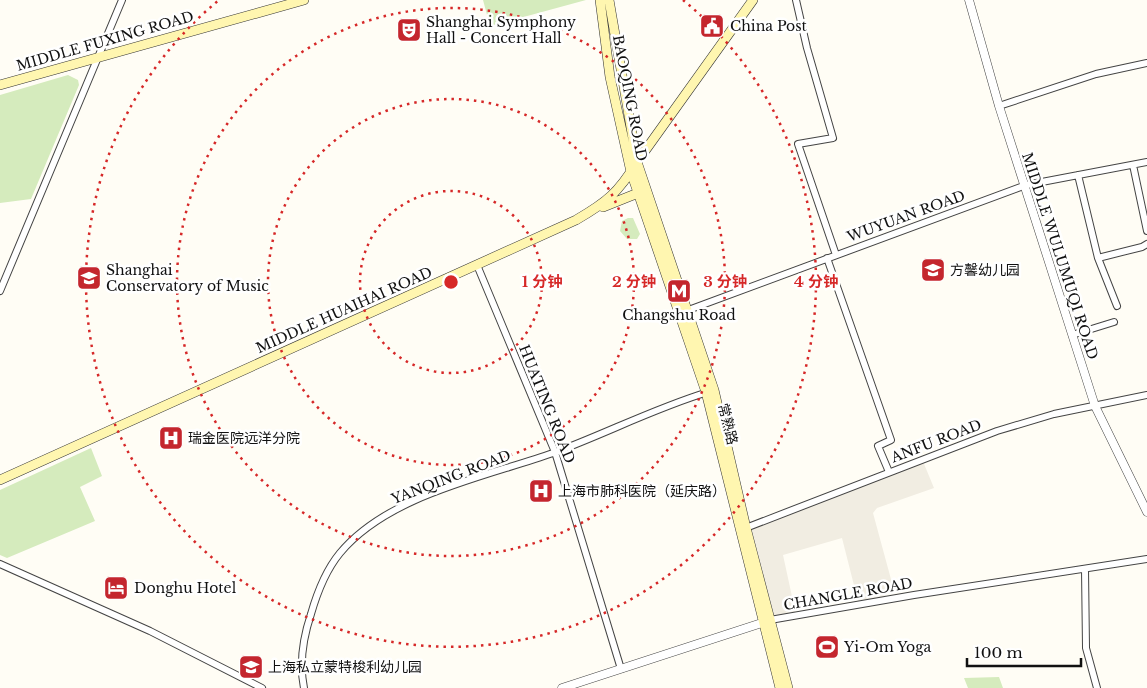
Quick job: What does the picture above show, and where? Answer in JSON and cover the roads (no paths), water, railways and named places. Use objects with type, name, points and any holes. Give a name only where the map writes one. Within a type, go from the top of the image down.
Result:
[{"type":"main road","name":"MIDDLE FUXING ROAD","points":[[0,85],[304,0]]},
{"type":"main road","name":"BAOQING ROAD","points":[[600,0],[610,77],[631,172]]},
{"type":"main road","name":"BAOQING ROAD","points":[[609,0],[637,162]]},
{"type":"main road","name":"MIDDLE HUAIHAI ROAD","points":[[0,480],[576,220],[591,211],[622,187],[637,162],[753,0]]},
{"type":"main road","points":[[637,162],[683,312],[710,391],[766,621],[780,688]]},
{"type":"main road","points":[[631,172],[683,312]]},
{"type":"main road","points":[[591,211],[638,193]]},
{"type":"main road","points":[[766,621],[788,688]]},
{"type":"street","points":[[0,290],[122,0]]},
{"type":"street","points":[[796,0],[815,77],[833,138],[798,144],[836,255]]},
{"type":"street","name":"MIDDLE WULUMUQI ROAD","points":[[969,0],[999,106],[1026,185],[1095,406],[1147,512]]},
{"type":"street","points":[[999,106],[1096,74],[1147,63]]},
{"type":"street","name":"WUYUAN ROAD","points":[[683,312],[1026,185],[1147,162]]},
{"type":"street","points":[[1132,165],[1147,231]]},
{"type":"street","points":[[1078,175],[1098,258],[1117,306]]},
{"type":"street","points":[[1098,258],[1142,247],[1147,244]]},
{"type":"street","points":[[827,258],[891,440],[878,446],[889,472]]},
{"type":"street","name":"HUATING ROAD","points":[[477,265],[555,452],[621,669]]},
{"type":"street","points":[[1072,335],[1114,322]]},
{"type":"street","name":"YANQING ROAD","points":[[304,688],[301,674],[305,632],[312,607],[330,568],[340,553],[351,542],[386,514],[430,495],[555,452],[710,391]]},
{"type":"street","name":"ANFU ROAD","points":[[743,529],[997,431],[1054,414],[1147,395]]},
{"type":"street","name":"CHANGLE ROAD","points":[[562,688],[766,621],[914,595],[1147,559]]},
{"type":"street","points":[[0,564],[150,631],[262,688]]},
{"type":"street","points":[[1085,569],[1086,648],[1097,688]]},
{"type":"place","name":"China Post","points":[[712,26]]},
{"type":"place","name":"Shanghai Symphony Hall - Concert Hall","points":[[409,30]]},
{"type":"place","name":"方馨幼儿园","points":[[933,270]]},
{"type":"place","name":"Shanghai Conservatory of Music","points":[[89,278]]},
{"type":"place","name":"Changshu Road","points":[[679,291]]},
{"type":"place","name":"瑞金医院远洋分院","points":[[171,438]]},
{"type":"place","name":"上海市肺科医院（延庆路）","points":[[541,491]]},
{"type":"place","name":"Donghu Hotel","points":[[116,588]]},
{"type":"place","name":"Yi-Om Yoga","points":[[827,647]]},
{"type":"place","name":"上海私立蒙特梭利幼儿园","points":[[251,667]]}]
